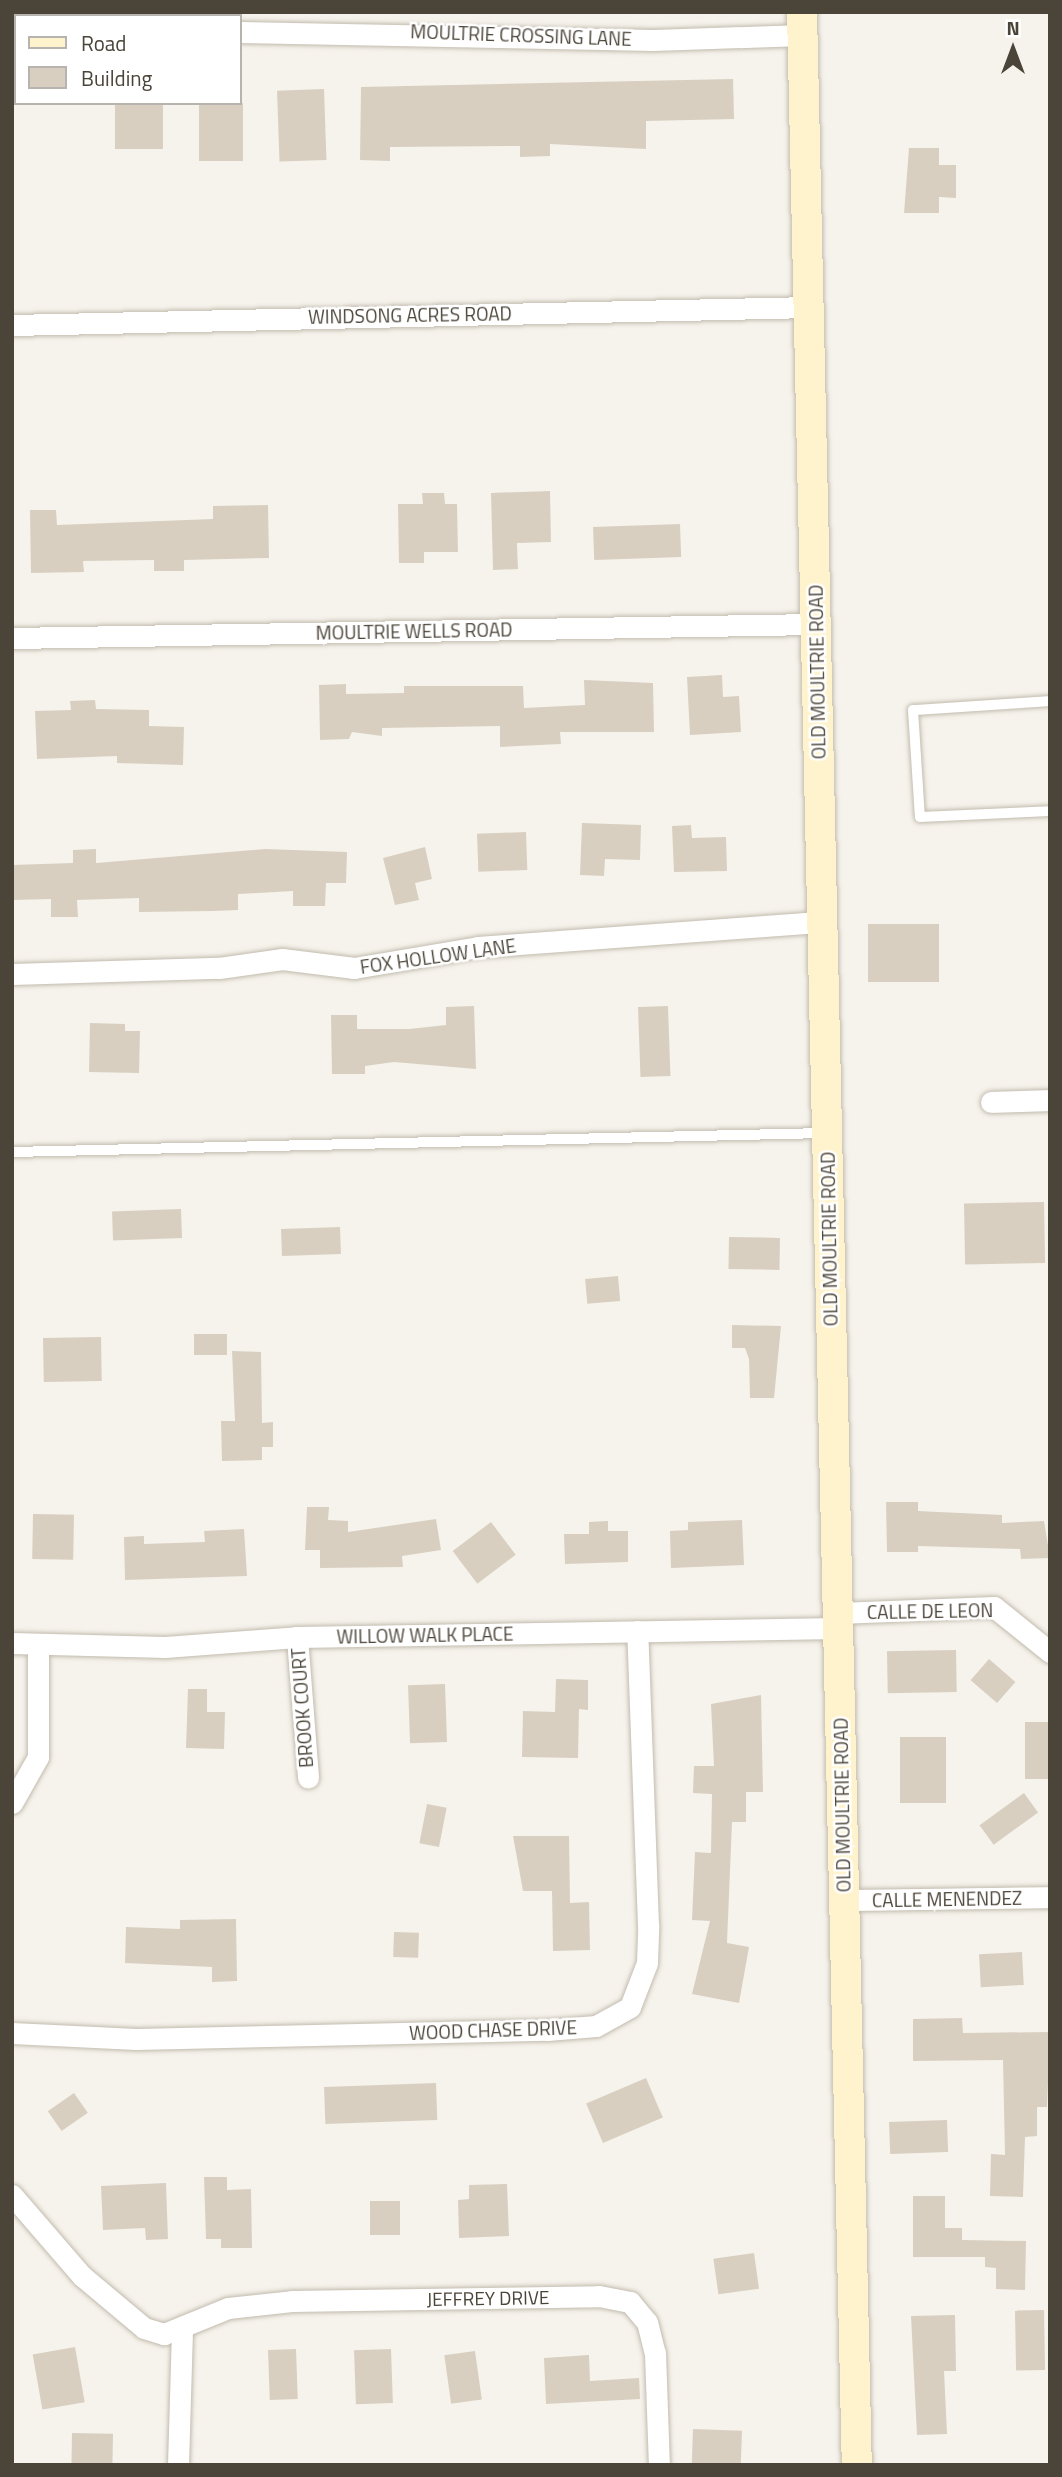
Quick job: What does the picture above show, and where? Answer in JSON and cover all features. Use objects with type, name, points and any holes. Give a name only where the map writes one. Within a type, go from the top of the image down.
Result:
[{"type":"main road","name":"OLD MOULTRIE ROAD","points":[[803,24],[857,2465]]},
{"type":"street","name":"MOULTRIE CROSSING LANE","points":[[242,32],[653,40],[803,24]]},
{"type":"street","name":"WINDSONG ACRES ROAD","points":[[12,325],[809,307]]},
{"type":"street","name":"MOULTRIE WELLS ROAD","points":[[12,638],[816,624]]},
{"type":"street","name":"FOX HOLLOW LANE","points":[[12,974],[219,968],[282,959],[354,968],[478,947],[822,922]]},
{"type":"street","points":[[991,1102],[1050,1100]]},
{"type":"street","name":"CALLE DE LEON","points":[[838,1620],[994,1607],[1050,1651]]},
{"type":"street","name":"WILLOW WALK PLACE","points":[[12,1643],[165,1647],[297,1637],[637,1631],[838,1620]]},
{"type":"street","name":"WOOD CHASE DRIVE","points":[[12,2034],[136,2039],[547,2030],[596,2026],[630,2007],[642,1985],[648,1950],[637,1631]]},
{"type":"street","name":"BROOK COURT","points":[[297,1637],[308,1778]]},
{"type":"street","points":[[12,1803],[38,1757],[38,1644]]},
{"type":"street","name":"CALLE MENENDEZ","points":[[844,1900],[1050,1898]]},
{"type":"street","points":[[12,2195],[47,2243],[144,2328],[181,2332],[178,2465]]},
{"type":"street","name":"JEFFREY DRIVE","points":[[181,2332],[228,2308],[292,2301],[615,2297],[638,2309],[653,2342],[659,2465]]},
{"type":"lane","points":[[1050,701],[913,710],[920,817],[1050,811]]},
{"type":"lane","points":[[12,1152],[827,1133]]},
{"type":"building","points":[[733,79],[734,119],[646,121],[646,149],[550,144],[550,156],[520,157],[520,146],[390,147],[390,161],[360,160],[361,87]]},
{"type":"building","points":[[324,89],[326,160],[280,162],[277,91]]},
{"type":"building","points":[[243,103],[243,161],[199,161],[199,105]]},
{"type":"building","points":[[115,105],[163,105],[163,149],[115,149]]},
{"type":"building","points":[[909,148],[939,148],[939,165],[956,165],[956,198],[939,197],[939,213],[904,213]]},
{"type":"building","points":[[550,491],[551,542],[517,543],[518,569],[493,570],[491,493]]},
{"type":"building","points":[[422,493],[444,493],[445,504],[457,504],[458,552],[424,552],[424,563],[399,563],[398,504],[423,504]]},
{"type":"building","points":[[268,505],[269,558],[184,560],[184,571],[154,571],[154,560],[83,561],[84,572],[31,573],[30,510],[56,510],[57,525],[213,519],[213,506]]},
{"type":"building","points":[[680,524],[681,557],[594,560],[593,527]]},
{"type":"building","points":[[722,675],[723,697],[739,696],[741,732],[690,735],[687,677]]},
{"type":"building","points":[[584,680],[653,683],[654,732],[560,732],[561,744],[500,747],[500,726],[382,728],[382,736],[352,732],[349,739],[320,740],[319,685],[346,684],[346,694],[404,693],[404,686],[523,686],[524,708],[585,705]]},
{"type":"building","points":[[95,700],[96,709],[149,710],[149,726],[184,727],[183,765],[117,763],[117,756],[37,759],[35,711],[71,710],[70,701]]},
{"type":"building","points":[[582,823],[641,825],[640,860],[605,859],[604,876],[580,875]]},
{"type":"building","points":[[691,825],[692,838],[726,837],[727,871],[674,872],[672,826]]},
{"type":"building","points":[[526,832],[527,870],[478,872],[477,834]]},
{"type":"building","points":[[425,847],[432,879],[415,883],[419,900],[395,905],[383,858]]},
{"type":"building","points":[[96,849],[96,863],[266,849],[347,852],[346,883],[326,883],[325,906],[293,906],[293,891],[238,894],[238,910],[139,912],[139,898],[77,900],[78,917],[51,917],[51,899],[12,900],[12,865],[73,863],[73,850]]},
{"type":"building","points":[[868,924],[939,924],[939,982],[868,982]]},
{"type":"building","points":[[474,1006],[476,1069],[394,1062],[365,1066],[365,1074],[332,1074],[331,1015],[357,1015],[357,1029],[409,1029],[446,1025],[446,1007]]},
{"type":"building","points":[[668,1006],[670,1076],[640,1077],[638,1007]]},
{"type":"building","points":[[90,1023],[125,1024],[125,1031],[140,1031],[139,1073],[89,1072]]},
{"type":"building","points":[[1044,1202],[1045,1263],[965,1264],[964,1203]]},
{"type":"building","points":[[181,1209],[182,1238],[113,1240],[112,1211]]},
{"type":"building","points":[[340,1227],[341,1254],[282,1256],[281,1229]]},
{"type":"building","points":[[729,1237],[780,1238],[779,1270],[728,1269]]},
{"type":"building","points":[[618,1276],[620,1301],[587,1304],[585,1279]]},
{"type":"building","points":[[732,1325],[781,1326],[774,1398],[750,1398],[749,1359],[745,1348],[732,1348]]},
{"type":"building","points":[[194,1334],[227,1334],[227,1355],[194,1355]]},
{"type":"building","points":[[101,1337],[102,1381],[44,1382],[43,1338]]},
{"type":"building","points":[[232,1351],[261,1352],[262,1423],[273,1422],[273,1447],[262,1447],[262,1460],[222,1461],[221,1421],[235,1421]]},
{"type":"building","points":[[886,1502],[918,1502],[918,1511],[1002,1515],[1002,1523],[1044,1521],[1050,1558],[1021,1559],[1020,1549],[918,1546],[918,1552],[887,1552]]},
{"type":"building","points":[[307,1507],[329,1507],[328,1520],[348,1521],[348,1532],[436,1519],[441,1550],[402,1556],[403,1567],[320,1568],[320,1550],[305,1550]]},
{"type":"building","points":[[33,1514],[74,1515],[73,1560],[32,1559]]},
{"type":"building","points":[[742,1520],[744,1565],[671,1568],[670,1531],[688,1530],[688,1522]]},
{"type":"building","points":[[608,1521],[608,1531],[628,1531],[628,1562],[565,1564],[564,1534],[589,1534],[589,1522]]},
{"type":"building","points":[[491,1522],[516,1555],[477,1584],[453,1551]]},
{"type":"building","points":[[244,1529],[247,1576],[125,1580],[124,1537],[144,1536],[144,1544],[205,1542],[204,1531]]},
{"type":"building","points":[[956,1650],[957,1692],[888,1693],[887,1651]]},
{"type":"building","points":[[989,1659],[1015,1682],[997,1703],[971,1680]]},
{"type":"building","points":[[556,1679],[588,1680],[588,1710],[579,1709],[578,1758],[522,1757],[523,1711],[555,1712]]},
{"type":"building","points":[[445,1684],[447,1742],[410,1743],[408,1685]]},
{"type":"building","points":[[188,1689],[207,1689],[207,1712],[225,1712],[224,1749],[186,1748]]},
{"type":"building","points":[[761,1695],[763,1792],[746,1792],[746,1822],[732,1822],[727,1943],[749,1947],[739,2003],[692,1994],[710,1921],[692,1920],[695,1852],[711,1853],[712,1794],[693,1793],[694,1766],[714,1766],[711,1704]]},
{"type":"building","points":[[1025,1722],[1050,1722],[1050,1779],[1025,1779]]},
{"type":"building","points":[[900,1737],[946,1737],[946,1803],[900,1803]]},
{"type":"building","points":[[1024,1793],[1038,1812],[994,1845],[980,1825]]},
{"type":"building","points":[[427,1804],[447,1808],[439,1847],[419,1843]]},
{"type":"building","points":[[513,1836],[569,1836],[570,1903],[589,1902],[590,1950],[553,1951],[552,1891],[523,1891]]},
{"type":"building","points":[[236,1919],[237,1981],[212,1982],[212,1967],[125,1963],[126,1927],[180,1929],[180,1920]]},
{"type":"building","points":[[394,1932],[419,1933],[418,1958],[393,1957]]},
{"type":"building","points":[[1022,1952],[1024,1985],[981,1987],[979,1954]]},
{"type":"building","points":[[962,2018],[963,2033],[1050,2032],[1047,2107],[1037,2107],[1037,2136],[1025,2137],[1023,2197],[990,2196],[991,2154],[1005,2155],[1003,2060],[913,2061],[913,2019]]},
{"type":"building","points":[[646,2078],[663,2118],[603,2143],[586,2103]]},
{"type":"building","points":[[436,2083],[437,2120],[325,2124],[324,2087]]},
{"type":"building","points":[[74,2093],[88,2113],[62,2131],[48,2111]]},
{"type":"building","points":[[947,2120],[948,2152],[890,2154],[889,2122]]},
{"type":"building","points":[[204,2177],[227,2177],[227,2190],[251,2189],[252,2248],[221,2248],[221,2239],[206,2239]]},
{"type":"building","points":[[166,2183],[168,2239],[146,2240],[145,2228],[103,2230],[101,2186]]},
{"type":"building","points":[[507,2184],[509,2236],[459,2238],[458,2200],[469,2199],[469,2185]]},
{"type":"building","points":[[913,2196],[945,2196],[945,2228],[962,2228],[962,2240],[1026,2241],[1025,2290],[996,2289],[996,2268],[985,2267],[985,2257],[913,2257]]},
{"type":"building","points":[[370,2201],[400,2201],[400,2235],[370,2235]]},
{"type":"building","points":[[754,2253],[759,2289],[718,2294],[713,2259]]},
{"type":"building","points":[[1044,2310],[1045,2370],[1016,2370],[1015,2311]]},
{"type":"building","points":[[955,2315],[956,2371],[944,2371],[947,2434],[917,2435],[911,2316]]},
{"type":"building","points":[[75,2347],[85,2402],[42,2410],[33,2354]]},
{"type":"building","points":[[296,2349],[298,2399],[270,2400],[268,2350]]},
{"type":"building","points":[[391,2349],[393,2403],[356,2404],[354,2350]]},
{"type":"building","points":[[475,2351],[482,2400],[451,2404],[444,2355]]},
{"type":"building","points":[[589,2355],[590,2381],[639,2378],[640,2399],[546,2404],[544,2358]]},
{"type":"building","points":[[693,2429],[742,2431],[741,2465],[692,2463]]},
{"type":"building","points":[[72,2433],[113,2434],[112,2465],[71,2465]]}]
